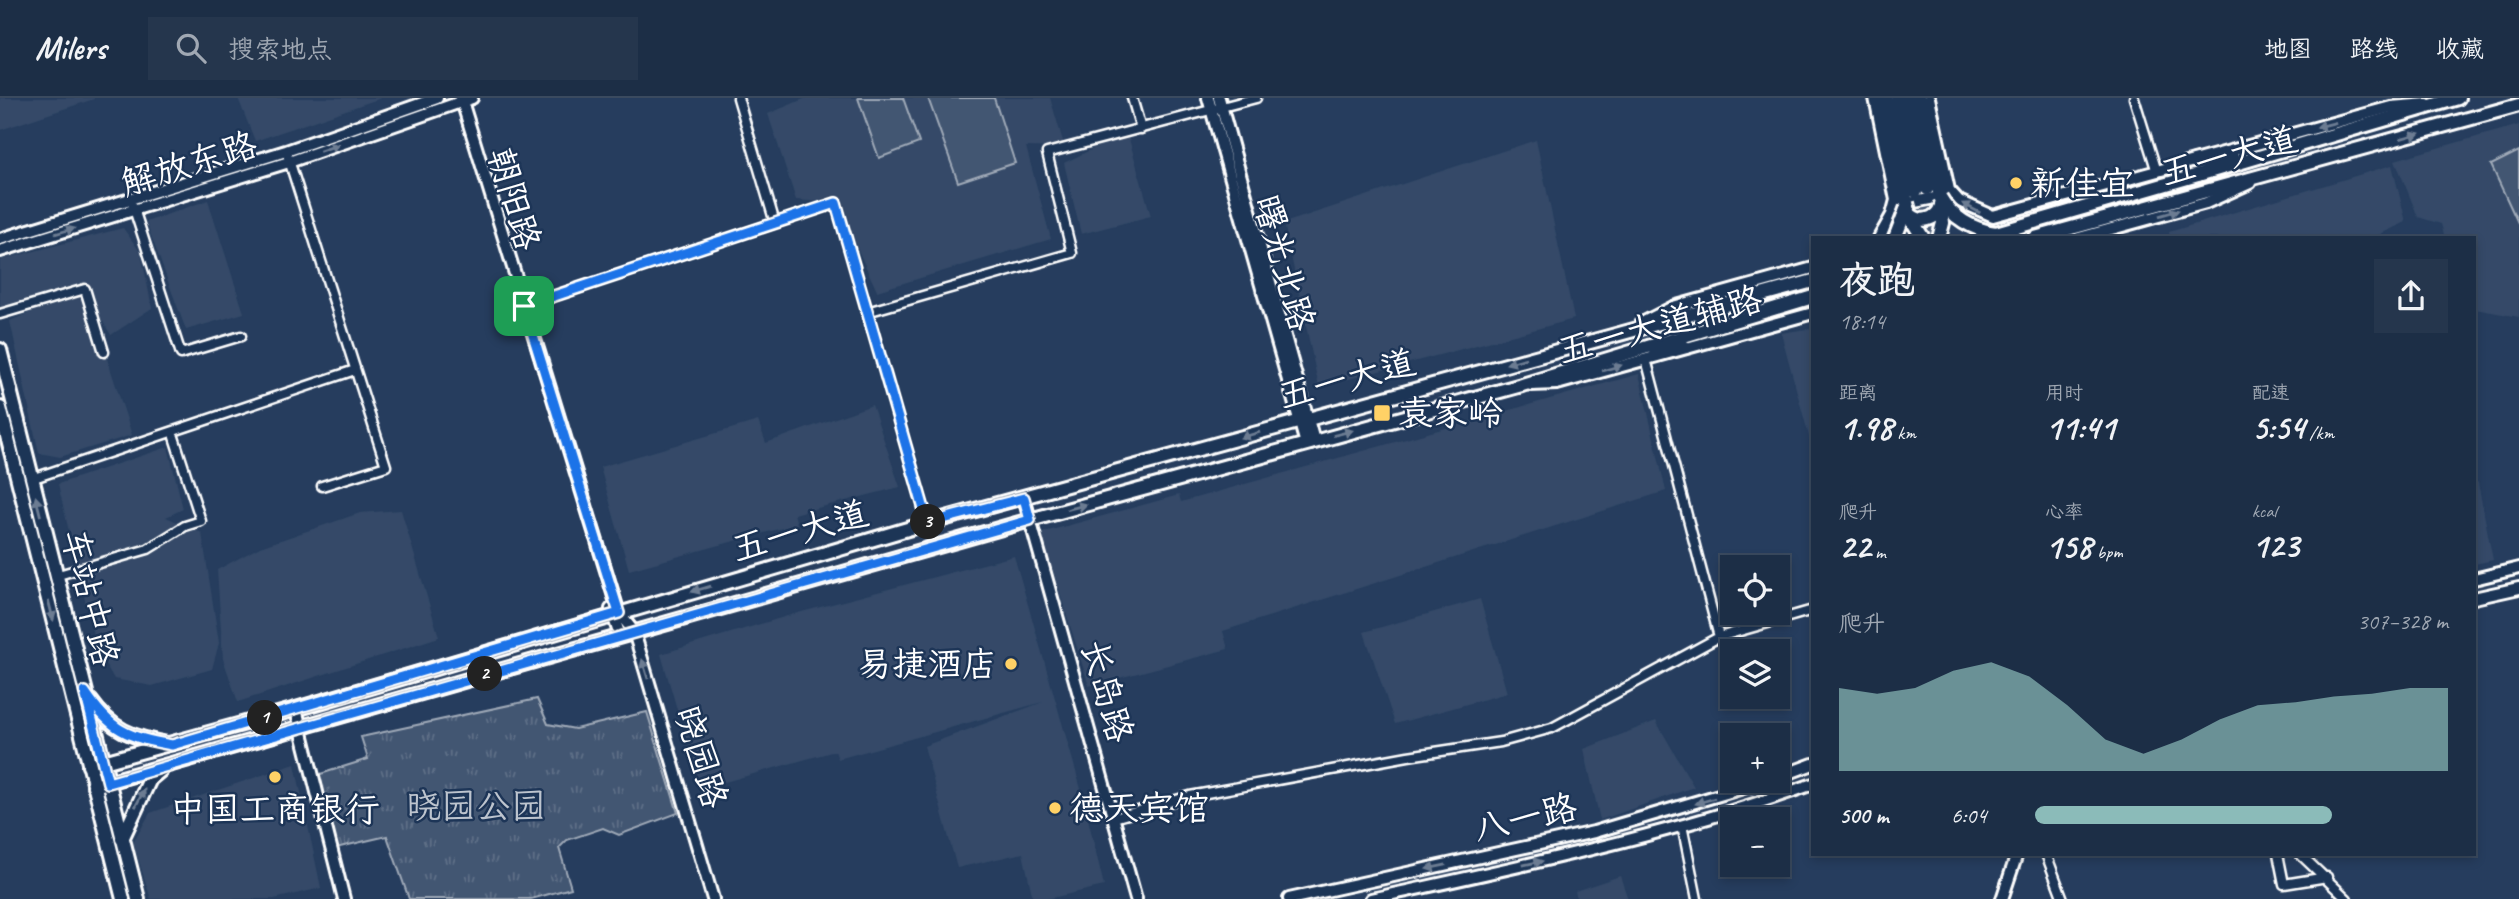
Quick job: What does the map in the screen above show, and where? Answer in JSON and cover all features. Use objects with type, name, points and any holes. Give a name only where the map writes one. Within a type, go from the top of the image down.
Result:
[{"type":"main road","points":[[1885,98],[1905,218],[1896,236]]},
{"type":"main road","points":[[1897,98],[1922,190],[1908,98]]},
{"type":"main road","points":[[1919,98],[1944,199],[1940,236]]},
{"type":"main road","name":"五一大道","points":[[1997,235],[2196,169],[2255,157],[2458,98]]},
{"type":"main road","name":"五一大道","points":[[2042,236],[2202,190],[2262,178],[2519,105]]},
{"type":"main road","points":[[1904,207],[1919,220],[1930,219],[1938,214],[1944,199]]},
{"type":"main road","points":[[1944,199],[1958,218],[1997,235]]},
{"type":"main road","points":[[1904,207],[1922,236]]},
{"type":"main road","name":"五一大道","points":[[89,766],[172,745],[928,523],[1632,328],[1677,320],[1811,282]]},
{"type":"main road","name":"五一大道","points":[[94,786],[1030,520],[1310,442],[1643,354],[1811,298]]},
{"type":"main road","name":"车站中路","points":[[0,350],[31,479],[89,766],[123,899]]},
{"type":"main road","name":"车站中路","points":[[0,408],[85,692],[138,899]]},
{"type":"main road","points":[[85,692],[114,728],[129,735],[172,745]]},
{"type":"main road","points":[[122,839],[150,779],[168,765]]},
{"type":"street","name":"解放东路","points":[[288,156],[437,98]]},
{"type":"street","points":[[738,98],[775,223]]},
{"type":"street","points":[[1132,98],[1141,129]]},
{"type":"street","name":"曙光北路","points":[[1208,98],[1217,105],[1310,442]]},
{"type":"street","points":[[867,312],[1072,253],[1047,153],[1141,129],[1217,105],[1256,98]]},
{"type":"street","points":[[1875,98],[1904,207]]},
{"type":"street","points":[[1929,98],[1944,199]]},
{"type":"street","points":[[2134,98],[2157,172]]},
{"type":"street","name":"解放东路","points":[[0,251],[461,100]]},
{"type":"street","name":"朝阳路","points":[[461,100],[616,614],[620,636]]},
{"type":"street","name":"朝阳路","points":[[461,100],[616,614],[634,632]]},
{"type":"street","points":[[1881,236],[1904,207],[1944,199],[1993,216],[2157,172],[2196,169],[2389,102],[2440,103]]},
{"type":"street","points":[[288,156],[386,466],[322,486]]},
{"type":"street","points":[[2086,236],[2206,202],[2262,178]]},
{"type":"street","points":[[524,306],[836,203],[928,523]]},
{"type":"street","name":"解放东路","points":[[0,239],[133,206]]},
{"type":"street","points":[[133,206],[181,354],[241,336]]},
{"type":"street","points":[[1993,216],[1997,235]]},
{"type":"street","name":"五一大道辅路","points":[[1632,328],[1673,307],[1811,269]]},
{"type":"street","points":[[0,314],[85,289],[104,352]]},
{"type":"street","name":"五一大道辅路","points":[[1684,341],[1811,313]]},
{"type":"street","points":[[1643,354],[1719,637]]},
{"type":"street","points":[[31,479],[355,370]]},
{"type":"street","points":[[49,578],[148,549],[185,526],[201,521],[174,437]]},
{"type":"street","name":"长岛路","points":[[1024,498],[1136,899]]},
{"type":"street","points":[[2476,579],[2519,568]]},
{"type":"street","points":[[2476,598],[2519,588]]},
{"type":"street","points":[[1114,818],[1190,796],[1408,755],[1501,742],[1552,729],[1719,637],[1811,611]]},
{"type":"street","name":"晓园路","points":[[634,632],[713,899]]},
{"type":"street","points":[[296,709],[344,899]]},
{"type":"street","points":[[1790,773],[1811,765]]},
{"type":"street","name":"八一路","points":[[1371,899],[1598,849],[1811,785]]},
{"type":"street","name":"八一路","points":[[1289,899],[1594,832],[1726,793]]},
{"type":"street","points":[[1682,825],[1697,899]]},
{"type":"street","points":[[2003,899],[2016,856]]},
{"type":"street","points":[[2047,856],[2063,899]]},
{"type":"street","points":[[2278,856],[2284,884],[2327,877]]},
{"type":"street","points":[[2302,856],[2347,899]]},
{"type":"shaded area","points":[[0,98],[94,98],[94,99],[0,130]]},
{"type":"shaded area","points":[[238,98],[381,98],[255,141]]},
{"type":"shaded area","points":[[806,98],[1050,98],[1065,148],[1026,147],[1051,239],[877,291],[836,203],[796,200],[768,114]]},
{"type":"shaded area","points":[[2519,125],[2519,317],[2476,309],[2476,236],[2444,236],[2441,224],[2418,217],[2395,160]]},
{"type":"shaded area","points":[[1127,132],[1151,216],[1081,234],[1064,163]]},
{"type":"shaded area","points":[[1536,140],[1574,319],[1319,387],[1284,223]]},
{"type":"shaded area","points":[[2392,165],[2406,222],[2376,236],[2170,236],[2169,232]]},
{"type":"shaded area","points":[[208,200],[244,313],[186,330],[146,222]]},
{"type":"shaded area","points":[[123,228],[141,253],[152,308],[111,335],[86,294],[132,435],[60,457],[39,453],[10,321],[80,291],[0,307],[0,260]]},
{"type":"shaded area","points":[[1811,328],[1811,444],[1781,333]]},
{"type":"shaded area","points":[[1639,374],[1666,491],[1223,631],[1228,649],[1089,686],[1041,533],[1179,495],[1181,502]]},
{"type":"shaded area","points":[[872,405],[900,487],[794,514],[797,524],[629,570],[600,467],[758,421],[766,443]]},
{"type":"shaded area","points":[[168,447],[183,509],[166,517],[202,533],[219,643],[212,669],[152,686],[114,679],[96,648],[58,484]]},
{"type":"shaded area","points":[[2476,481],[2478,483],[2493,560],[2476,564]]},
{"type":"shaded area","points":[[401,510],[439,637],[238,702],[223,659],[217,570],[260,547],[360,513]]},
{"type":"shaded area","points":[[1014,556],[1081,789],[1104,886],[1047,899],[1033,899],[1023,853],[957,868],[924,746],[1043,702],[838,759],[835,751],[700,789],[661,654],[794,614]]},
{"type":"shaded area","points":[[1480,599],[1507,693],[1395,724],[1364,632]]},
{"type":"shaded area","points":[[1656,721],[1694,787],[1600,820],[1584,749]]},
{"type":"shaded area","points":[[295,764],[321,888],[274,899],[151,899],[133,843],[150,813]]},
{"type":"shaded area","points":[[1620,876],[1628,899],[1577,899],[1575,891]]},
{"type":"green space","points":[[858,98],[903,98],[919,143],[879,158]]},
{"type":"green space","points":[[928,98],[994,98],[1015,163],[958,182]]},
{"type":"green space","points":[[2519,151],[2519,225],[2491,165]]},
{"type":"green space","name":"晓园公园","points":[[537,699],[548,724],[575,729],[647,712],[678,813],[619,835],[603,828],[567,840],[559,848],[571,888],[531,899],[409,899],[387,836],[331,849],[311,777],[368,759],[361,737]]},
{"type":"tunnel","points":[[1927,190],[1937,236]]},
{"type":"tunnel","points":[[1916,192],[1926,236]]},
{"type":"place","name":"新佳宜","points":[[2016,183]]},
{"type":"place","name":"袁家岭","points":[[1382,413]]},
{"type":"place","name":"易捷酒店","points":[[1011,664]]},
{"type":"place","name":"中国工商银行","points":[[275,777]]},
{"type":"place","name":"德天宾馆","points":[[1055,808]]},
{"type":"route","points":[[836,203],[928,523],[1024,498],[1030,520],[300,726],[108,783],[85,692],[99,713],[114,728],[129,735],[172,745],[619,613],[524,306],[836,203]]}]
